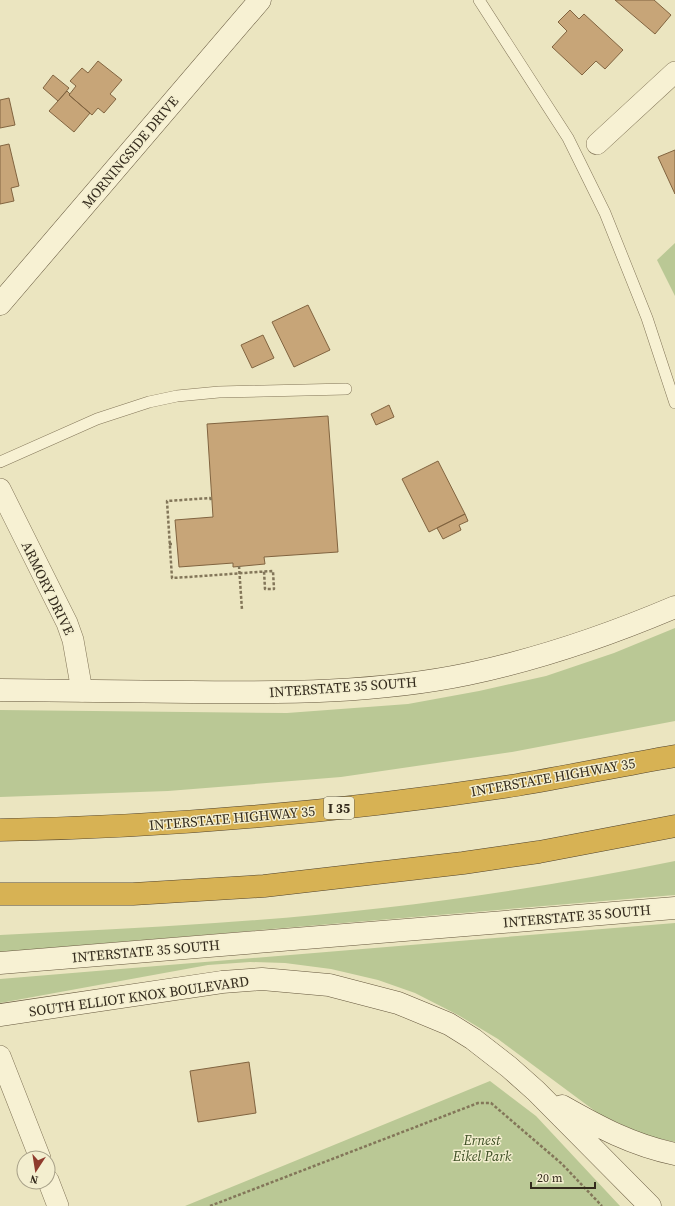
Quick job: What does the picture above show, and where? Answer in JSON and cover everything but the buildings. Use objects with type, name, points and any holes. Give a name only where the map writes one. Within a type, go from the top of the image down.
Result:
[{"type":"highway","name":"INTERSTATE HIGHWAY 35","points":[[0,830],[159,824],[321,810],[439,796],[518,784],[675,756]]},
{"type":"highway","points":[[0,894],[133,894],[264,886],[478,861],[618,838],[675,826]]},
{"type":"main road","name":"MORNINGSIDE DRIVE","points":[[0,304],[260,0]]},
{"type":"main road","name":"INTERSTATE 35 SOUTH","points":[[0,690],[269,694],[329,692],[425,682],[507,665],[578,644],[675,607]]},
{"type":"main road","name":"INTERSTATE 35 SOUTH","points":[[0,963],[675,908]]},
{"type":"main road","name":"SOUTH ELLIOT KNOX BOULEVARD","points":[[0,1015],[222,982],[262,979],[329,985],[398,1003],[449,1024],[473,1039],[536,1091]]},
{"type":"main road","points":[[536,1091],[608,1132],[637,1144],[675,1154]]},
{"type":"main road","points":[[536,1091],[650,1206]]},
{"type":"street","points":[[587,150],[675,72]]},
{"type":"street","name":"ARMORY DRIVE","points":[[0,489],[67,623],[73,640],[82,691]]},
{"type":"street","points":[[0,1056],[37,1150]]},
{"type":"street","points":[[52,1190],[58,1206]]},
{"type":"lane","points":[[479,0],[568,138],[587,150],[611,227],[647,318],[675,403]]},
{"type":"lane","points":[[0,462],[97,419],[149,402],[177,396],[219,392],[346,389]]},
{"type":"path","points":[[211,500],[210,498],[166,501],[172,578],[239,574],[264,571],[273,571],[274,589],[265,590],[264,571]]},
{"type":"path","points":[[239,566],[242,610]]},
{"type":"path","points":[[210,1206],[478,1103],[491,1103],[562,1164],[602,1206]]},
{"type":"green space","points":[[675,243],[675,296],[657,260]]},
{"type":"green space","points":[[675,628],[675,721],[512,752],[341,777],[168,791],[0,797],[0,710],[287,713],[408,704],[479,691],[546,676],[614,653]]},
{"type":"green space","points":[[675,861],[675,895],[0,952],[0,935],[273,919],[388,907],[504,892]]},
{"type":"green space","points":[[675,923],[675,1142],[647,1136],[599,1114],[498,1039],[458,1015],[415,993],[378,980],[331,969],[285,963],[250,962],[208,965],[0,1003],[0,979]]},
{"type":"green space","name":"Ernest Eikel Park","points":[[490,1081],[536,1116],[620,1206],[185,1206]]}]
